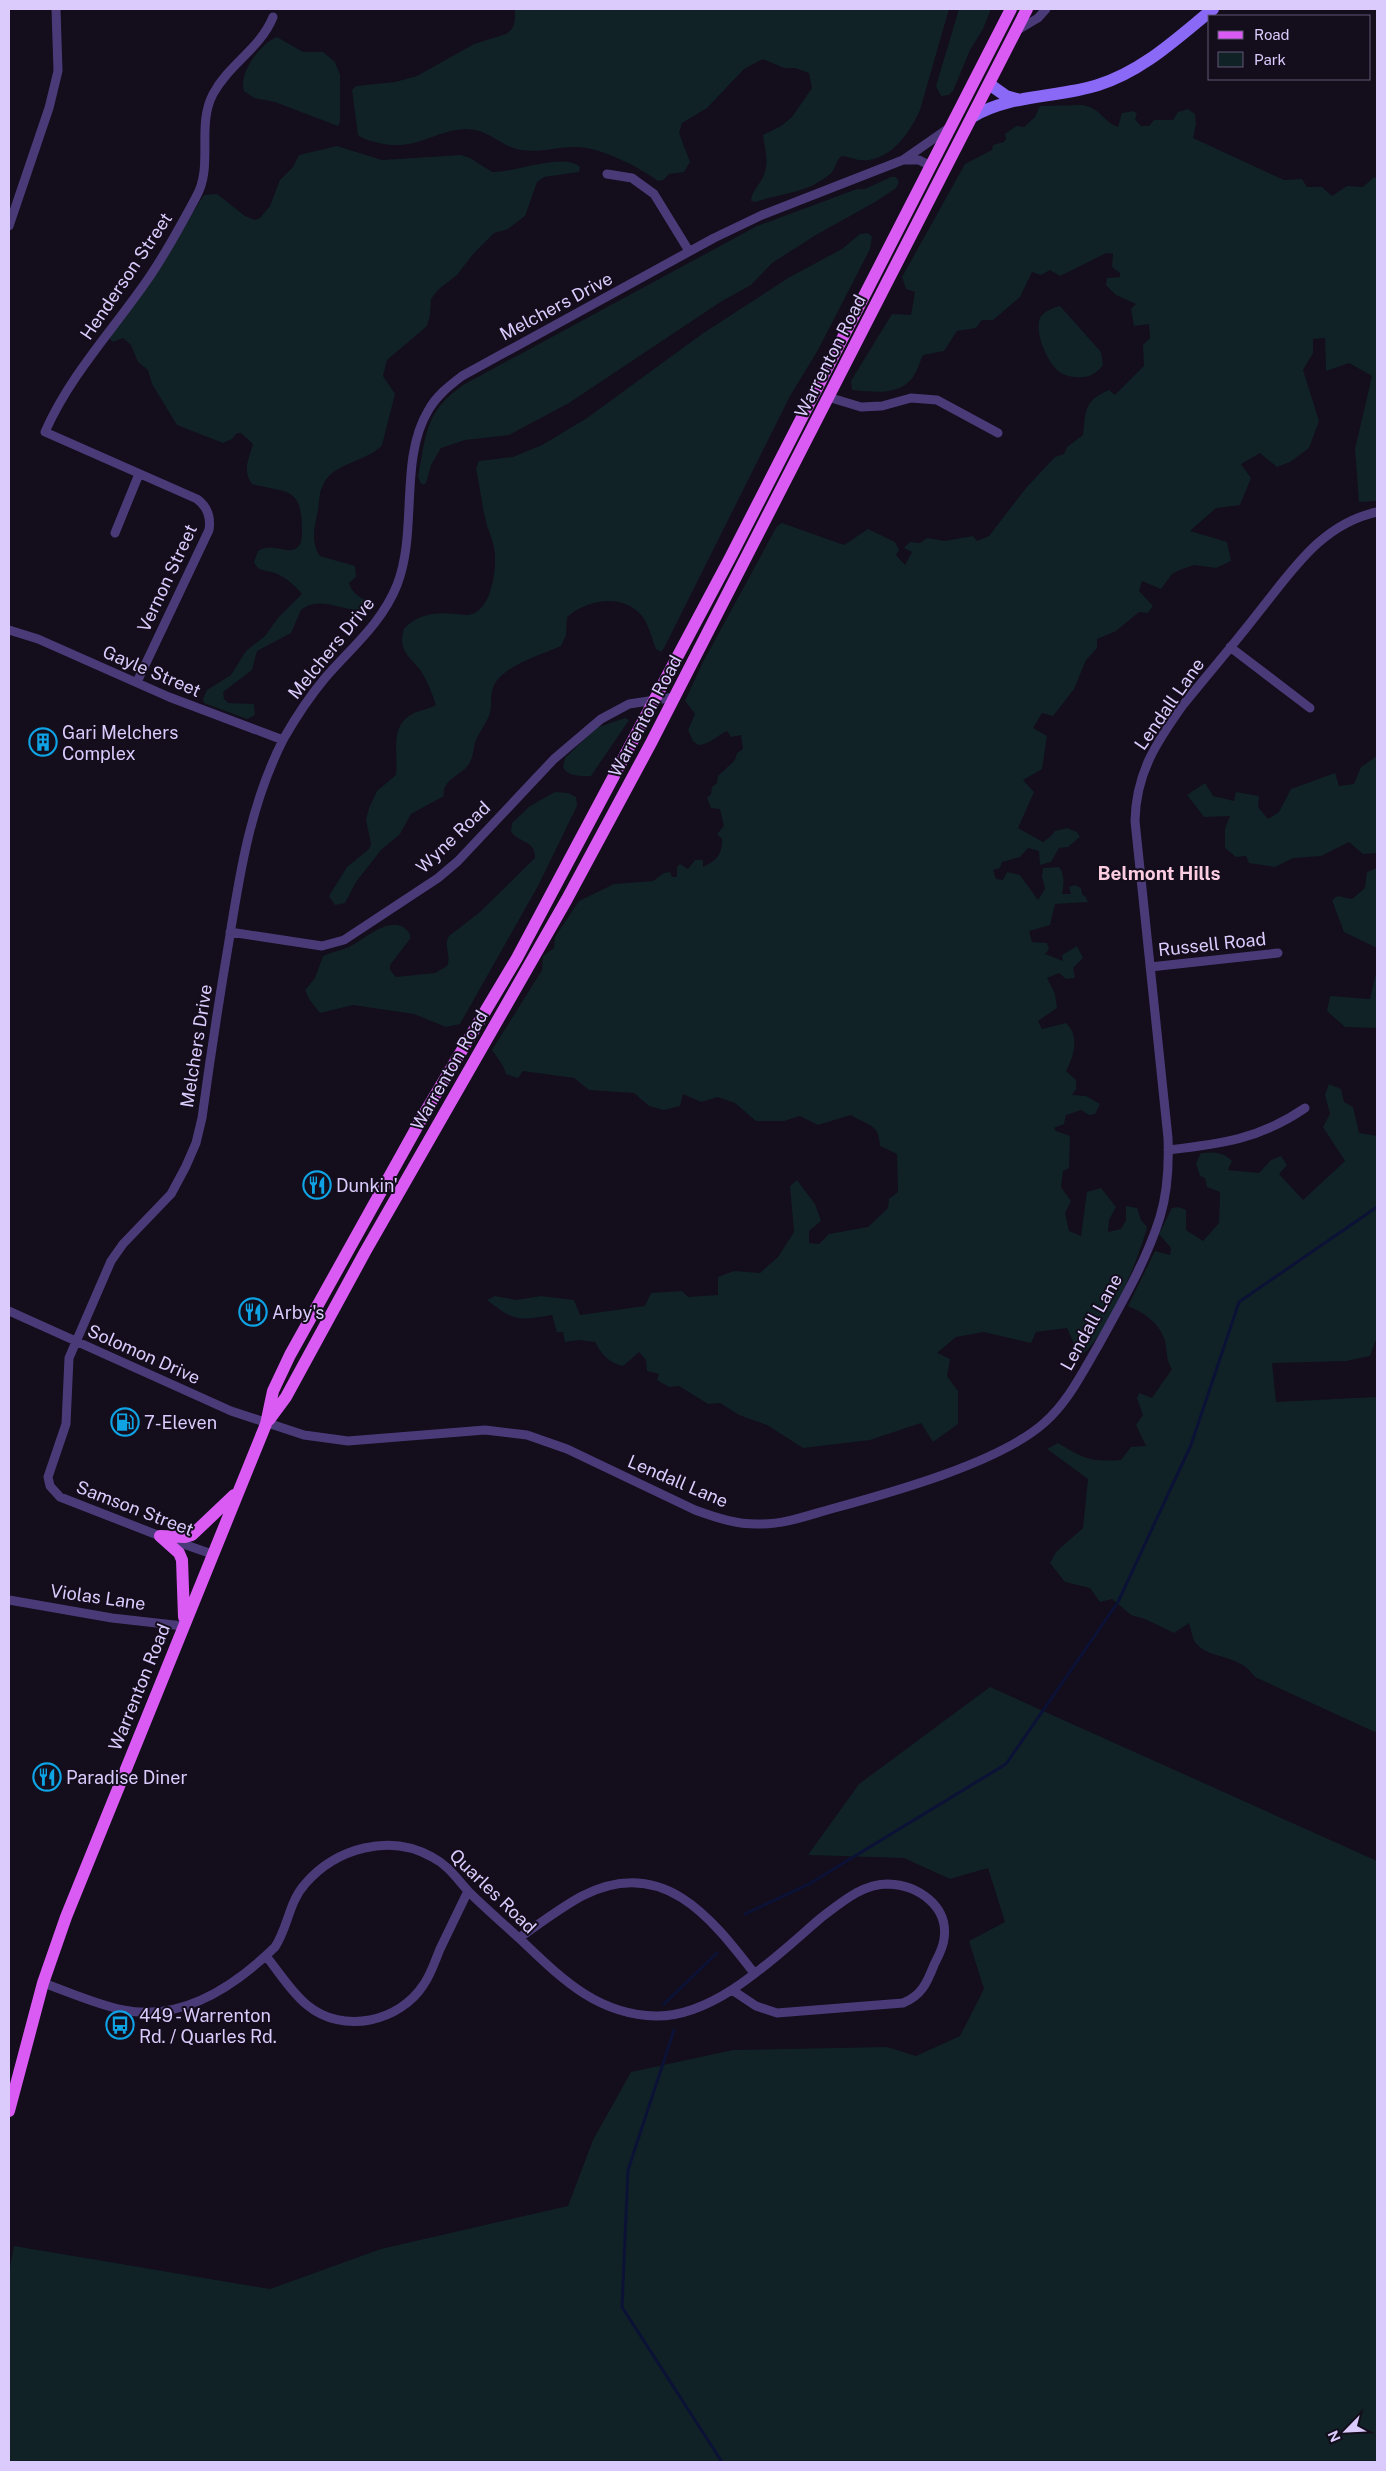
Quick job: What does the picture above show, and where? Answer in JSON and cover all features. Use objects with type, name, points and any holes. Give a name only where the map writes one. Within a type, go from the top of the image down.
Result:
[{"type":"main road","name":"Warrenton Road","points":[[9,2110],[43,1983],[82,1875],[266,1424],[273,1390],[295,1346],[428,1109],[517,958],[655,699],[953,124],[1010,9]]},
{"type":"main road","name":"Warrenton Road","points":[[266,1424],[286,1398],[365,1252],[567,900],[676,697],[1026,9]]},
{"type":"main road","points":[[160,1536],[184,1537],[192,1535],[238,1492]]},
{"type":"main road","points":[[160,1536],[179,1553],[182,1560],[184,1624]]},
{"type":"street","points":[[9,226],[46,116],[58,71],[56,9]]},
{"type":"street","points":[[1015,31],[1038,18],[1046,9]]},
{"type":"street","points":[[972,117],[988,108],[1020,100],[1070,92],[1120,77],[1154,57],[1213,9]]},
{"type":"street","name":"Henderson Street","points":[[209,514],[206,507],[197,499],[45,432],[66,391],[148,278],[198,195],[203,172],[204,124],[212,95],[220,82],[255,47],[273,17]]},
{"type":"street","points":[[989,84],[1006,96],[1020,100]]},
{"type":"street","name":"Melchers Drive","points":[[77,1341],[111,1261],[133,1232],[156,1212],[171,1194],[196,1143],[202,1118],[230,932],[246,841],[255,810],[284,740],[313,694],[380,616],[397,584],[406,546],[416,439],[421,424],[436,399],[462,376],[689,251],[762,215],[903,160],[953,124]]},
{"type":"street","points":[[903,160],[919,160],[931,166]]},
{"type":"street","points":[[607,174],[632,178],[654,194],[689,251]]},
{"type":"street","points":[[828,397],[861,407],[880,406],[911,398],[942,401],[998,433]]},
{"type":"street","points":[[116,533],[138,474]]},
{"type":"street","name":"Lendall Lane","points":[[266,1424],[304,1435],[348,1441],[485,1430],[527,1435],[567,1449],[695,1510],[715,1518],[748,1524],[784,1522],[877,1496],[973,1462],[1029,1434],[1059,1408],[1072,1391],[1146,1256],[1161,1216],[1165,1196],[1168,1150],[1135,821],[1138,789],[1150,756],[1165,731],[1305,554],[1320,539],[1349,522],[1377,512]]},
{"type":"street","name":"Vernon Street","points":[[137,682],[209,530],[209,514]]},
{"type":"street","name":"Gayle Street","points":[[9,630],[38,638],[222,718],[284,740]]},
{"type":"street","points":[[1230,647],[1310,708]]},
{"type":"street","name":"Wyne Road","points":[[230,932],[322,946],[344,940],[445,872],[554,759],[601,719],[629,704],[676,697]]},
{"type":"street","name":"Russell Road","points":[[1150,967],[1278,953]]},
{"type":"street","points":[[1168,1150],[1242,1140],[1270,1130],[1305,1108]]},
{"type":"street","name":"Solomon Drive","points":[[9,1311],[231,1411],[266,1424]]},
{"type":"street","name":"Samson Street","points":[[77,1341],[69,1358],[66,1424],[50,1470],[50,1486],[60,1497],[212,1554]]},
{"type":"street","name":"Violas Lane","points":[[9,1600],[112,1618],[184,1624]]},
{"type":"street","name":"Quarles Road","points":[[43,1983],[104,2005],[124,2010],[164,2012],[194,2004],[213,1995],[266,1956],[282,1937],[291,1908],[304,1884],[330,1862],[357,1849],[390,1844],[418,1850],[446,1866],[468,1891],[566,1983],[594,2000],[630,2013],[656,2016],[686,2012],[732,1990],[853,1894],[874,1886],[888,1884],[917,1891],[926,1896],[938,1910],[943,1921],[944,1940],[930,1974],[919,1994],[902,2003],[777,2012],[764,2010],[732,1990]]},
{"type":"street","points":[[518,1938],[571,1903],[599,1889],[624,1884],[648,1884],[663,1888],[690,1901],[721,1930],[754,1972]]},
{"type":"street","points":[[266,1956],[293,1990],[317,2012],[345,2022],[360,2022],[384,2017],[405,2005],[425,1983],[468,1891]]},
{"type":"green space","points":[[515,9],[949,9],[920,110],[900,142],[878,158],[859,160],[842,156],[831,173],[820,181],[802,190],[756,202],[751,201],[752,197],[764,176],[766,167],[763,135],[781,126],[792,117],[812,88],[809,73],[795,68],[784,68],[763,59],[744,69],[707,108],[682,123],[679,133],[690,162],[684,172],[669,174],[663,180],[658,181],[631,164],[588,148],[564,147],[535,151],[521,150],[474,130],[465,129],[443,133],[403,145],[379,143],[358,135],[352,90],[356,86],[395,82],[417,76],[474,44],[506,34],[513,26]]},
{"type":"green space","points":[[959,9],[991,9],[983,29],[970,50],[953,91],[949,95],[941,96],[936,86]]},
{"type":"green space","points":[[277,37],[303,52],[323,52],[335,62],[340,75],[340,122],[338,126],[275,102],[254,98],[244,91],[244,76],[252,60],[264,45]]},
{"type":"green space","points":[[1083,105],[1095,110],[1118,127],[1122,113],[1134,111],[1137,114],[1135,119],[1141,126],[1149,126],[1154,120],[1173,120],[1178,112],[1188,109],[1195,114],[1196,124],[1193,138],[1284,180],[1302,179],[1307,187],[1322,187],[1332,196],[1347,186],[1363,187],[1374,177],[1377,178],[1377,501],[1359,502],[1355,449],[1372,376],[1349,363],[1326,371],[1325,338],[1313,339],[1313,353],[1303,370],[1319,421],[1309,448],[1290,462],[1277,467],[1260,453],[1241,464],[1251,478],[1240,505],[1216,508],[1190,531],[1227,542],[1231,561],[1216,568],[1194,565],[1182,569],[1172,574],[1161,589],[1142,581],[1139,591],[1153,606],[1148,613],[1139,612],[1116,631],[1097,639],[1097,648],[1086,660],[1074,689],[1053,716],[1042,713],[1033,728],[1047,736],[1042,769],[1023,780],[1034,792],[1018,828],[1043,842],[1055,831],[1067,828],[1077,832],[1080,837],[1068,847],[1059,848],[1051,862],[1040,865],[1039,851],[1028,848],[1020,857],[1002,862],[1000,868],[993,870],[996,879],[1003,880],[1007,872],[1020,875],[1038,900],[1045,889],[1042,876],[1043,868],[1059,867],[1064,880],[1062,894],[1071,894],[1069,887],[1075,885],[1081,888],[1082,894],[1088,902],[1055,904],[1050,925],[1029,931],[1032,942],[1047,943],[1049,949],[1045,954],[1063,961],[1062,955],[1077,946],[1083,958],[1073,968],[1075,978],[1066,979],[1059,973],[1047,978],[1055,994],[1057,1008],[1038,1021],[1042,1029],[1066,1023],[1070,1028],[1073,1034],[1074,1046],[1066,1071],[1076,1080],[1076,1089],[1072,1095],[1086,1096],[1100,1104],[1095,1114],[1089,1115],[1081,1110],[1066,1115],[1064,1124],[1054,1128],[1056,1131],[1070,1136],[1069,1168],[1063,1171],[1061,1187],[1071,1201],[1065,1213],[1069,1231],[1081,1236],[1087,1192],[1101,1188],[1116,1207],[1109,1220],[1108,1232],[1121,1229],[1126,1220],[1126,1206],[1137,1208],[1141,1220],[1147,1227],[1129,1277],[1100,1333],[1090,1347],[1080,1356],[1067,1328],[1036,1332],[1031,1343],[984,1332],[956,1337],[937,1353],[950,1359],[947,1376],[958,1391],[958,1424],[933,1442],[921,1423],[870,1440],[803,1448],[767,1425],[739,1415],[720,1403],[708,1404],[679,1386],[669,1387],[657,1380],[659,1374],[647,1371],[646,1360],[639,1352],[623,1366],[618,1365],[606,1358],[595,1342],[579,1340],[565,1342],[563,1332],[557,1332],[552,1315],[516,1318],[487,1300],[495,1296],[516,1300],[541,1296],[574,1300],[580,1315],[645,1306],[651,1293],[682,1291],[688,1297],[718,1295],[718,1277],[734,1271],[760,1273],[778,1257],[794,1232],[790,1186],[797,1180],[815,1204],[821,1221],[809,1231],[809,1243],[819,1244],[829,1234],[868,1227],[888,1208],[889,1199],[898,1192],[897,1154],[880,1146],[877,1133],[872,1126],[851,1115],[818,1125],[800,1116],[784,1121],[756,1121],[735,1103],[718,1097],[701,1102],[683,1094],[680,1106],[664,1110],[649,1106],[634,1093],[589,1090],[574,1078],[523,1071],[518,1078],[506,1074],[492,1050],[542,970],[543,956],[554,948],[555,937],[579,901],[614,884],[653,881],[664,873],[670,872],[672,877],[677,877],[677,867],[680,864],[688,869],[695,860],[703,860],[703,867],[712,862],[720,853],[722,839],[717,834],[724,826],[720,809],[711,808],[707,798],[711,794],[712,787],[717,783],[718,776],[735,760],[737,753],[743,749],[741,735],[731,737],[727,731],[709,742],[698,745],[693,741],[688,730],[695,714],[685,701],[703,662],[777,526],[782,523],[844,545],[868,529],[895,542],[899,550],[896,555],[905,565],[912,552],[904,548],[910,542],[920,543],[927,538],[945,541],[973,536],[977,541],[989,536],[1026,488],[1055,457],[1064,454],[1067,447],[1083,435],[1086,412],[1091,402],[1109,390],[1115,395],[1144,366],[1143,345],[1150,338],[1149,324],[1134,326],[1131,309],[1136,304],[1116,295],[1106,285],[1107,278],[1120,277],[1120,273],[1112,267],[1113,254],[1106,253],[1060,276],[1050,270],[1041,275],[1032,272],[1020,297],[993,320],[982,320],[976,328],[957,331],[944,351],[923,355],[913,377],[901,387],[885,391],[852,390],[851,381],[892,314],[911,315],[915,292],[906,289],[902,277],[965,164],[992,150],[993,145],[1004,142],[1006,139],[1005,134],[1016,126],[1024,127],[1035,117],[1040,106]]},
{"type":"green space","points":[[337,146],[382,160],[461,155],[470,158],[492,172],[551,162],[573,163],[580,167],[579,172],[544,177],[537,182],[525,216],[508,229],[494,233],[474,253],[457,275],[439,289],[431,299],[427,326],[387,360],[383,376],[395,394],[382,445],[367,456],[342,467],[328,477],[320,492],[314,536],[315,546],[320,556],[355,566],[356,577],[349,583],[351,588],[356,594],[374,605],[375,608],[356,610],[318,604],[309,605],[301,610],[291,633],[257,651],[252,670],[223,692],[224,699],[228,703],[254,704],[255,715],[247,719],[204,703],[203,699],[207,690],[231,675],[246,651],[265,636],[278,618],[302,594],[286,579],[275,573],[258,568],[254,562],[258,551],[263,549],[291,550],[299,546],[302,532],[299,506],[296,499],[284,491],[252,484],[247,474],[247,469],[253,444],[241,433],[237,433],[232,439],[223,443],[177,425],[152,384],[148,370],[138,362],[131,345],[123,338],[113,342],[109,338],[151,279],[204,195],[217,194],[245,216],[255,220],[260,218],[270,206],[280,180],[293,167],[299,155]]},
{"type":"green space","points":[[891,177],[896,177],[899,182],[896,188],[772,263],[751,285],[722,301],[569,403],[509,435],[465,440],[441,448],[431,465],[426,483],[423,485],[420,482],[418,476],[429,425],[441,405],[463,385],[757,226],[857,189],[865,189]]},
{"type":"green space","points":[[868,233],[872,237],[870,249],[818,350],[790,396],[661,652],[656,649],[642,616],[625,604],[615,601],[595,603],[575,611],[567,617],[566,635],[561,646],[514,667],[496,681],[492,690],[490,713],[476,740],[471,759],[467,766],[446,785],[444,796],[411,814],[400,834],[381,850],[356,882],[345,903],[335,905],[329,896],[347,867],[369,849],[371,844],[366,820],[369,808],[377,791],[396,775],[396,741],[401,725],[406,718],[414,713],[436,705],[421,671],[403,648],[402,636],[404,629],[417,619],[432,614],[473,614],[480,609],[490,593],[494,573],[495,552],[486,522],[476,469],[479,461],[513,457],[542,445],[587,418],[702,334],[788,278],[842,249],[860,234]]},
{"type":"green space","points":[[1060,306],[1101,352],[1103,365],[1092,375],[1078,377],[1061,373],[1051,363],[1043,348],[1039,332],[1040,318],[1049,310]]},
{"type":"green space","points":[[625,718],[629,720],[591,776],[575,775],[565,770],[563,767],[565,758],[596,728]]},
{"type":"green space","points":[[1377,756],[1377,853],[1363,854],[1349,842],[1321,856],[1293,858],[1275,867],[1249,863],[1246,856],[1236,857],[1225,848],[1225,829],[1230,816],[1204,817],[1187,795],[1205,783],[1213,796],[1234,801],[1236,792],[1259,796],[1258,807],[1268,819],[1279,812],[1291,789],[1335,773],[1339,786],[1354,784],[1361,767]]},
{"type":"green space","points":[[555,792],[568,793],[576,797],[577,806],[538,886],[460,1024],[446,1027],[414,1014],[353,1005],[320,1013],[309,999],[305,990],[315,978],[323,956],[349,947],[388,925],[404,927],[410,934],[410,939],[390,965],[390,970],[396,977],[435,973],[447,966],[449,958],[447,940],[449,936],[480,912],[535,858],[533,848],[511,832],[512,823],[530,806]]},
{"type":"green space","points":[[1377,868],[1377,948],[1344,932],[1332,900],[1338,896],[1352,899],[1365,888],[1367,872]]},
{"type":"green space","points":[[1377,969],[1377,1028],[1345,1027],[1327,1011],[1330,996],[1370,999]]},
{"type":"green space","points":[[1329,1084],[1341,1089],[1344,1102],[1353,1107],[1359,1133],[1377,1136],[1377,1337],[1370,1356],[1346,1361],[1272,1363],[1276,1402],[1377,1397],[1377,1733],[1255,1677],[1248,1669],[1232,1660],[1201,1648],[1194,1640],[1189,1623],[1174,1633],[1145,1619],[1131,1615],[1112,1599],[1100,1602],[1090,1588],[1065,1582],[1050,1563],[1056,1552],[1083,1528],[1088,1479],[1047,1449],[1058,1443],[1075,1453],[1095,1460],[1121,1460],[1131,1447],[1146,1446],[1136,1425],[1143,1415],[1137,1398],[1139,1393],[1152,1398],[1172,1369],[1168,1361],[1164,1338],[1158,1327],[1139,1311],[1128,1306],[1155,1251],[1170,1255],[1171,1248],[1159,1234],[1172,1208],[1179,1207],[1186,1210],[1186,1230],[1203,1241],[1219,1223],[1220,1192],[1207,1187],[1205,1178],[1200,1176],[1196,1163],[1201,1153],[1222,1154],[1232,1161],[1228,1170],[1259,1173],[1271,1160],[1281,1156],[1287,1165],[1279,1174],[1303,1200],[1345,1161],[1323,1127],[1330,1114],[1325,1095]]},
{"type":"green space","points":[[990,1687],[1377,1861],[1377,2462],[9,2462],[9,2272],[14,2246],[270,2289],[381,2249],[568,2206],[593,2140],[631,2072],[733,2050],[887,2047],[916,2056],[960,2036],[984,1989],[969,1941],[1005,1922],[988,1868],[950,1879],[904,1858],[808,1855],[859,1784]]},
{"type":"waterway","points":[[745,1914],[809,1884],[1006,1764],[1118,1602],[1191,1445],[1239,1302],[1377,1207]]},
{"type":"waterway","points":[[664,2004],[717,1953]]},
{"type":"waterway","points":[[674,2030],[628,2170],[622,2307],[722,2462]]},
{"type":"place","name":"Gari Melchers Complex","points":[[43,742]]},
{"type":"place","name":"Dunkin'","points":[[317,1185]]},
{"type":"place","name":"Arby's","points":[[253,1312]]},
{"type":"place","name":"7-Eleven","points":[[125,1422]]},
{"type":"place","name":"Paradise Diner","points":[[47,1777]]},
{"type":"place","name":"449 - Warrenton Rd. / Quarles Rd.","points":[[120,2025]]},
{"type":"district","name":"Belmont Hills","points":[[1159,873]]}]
